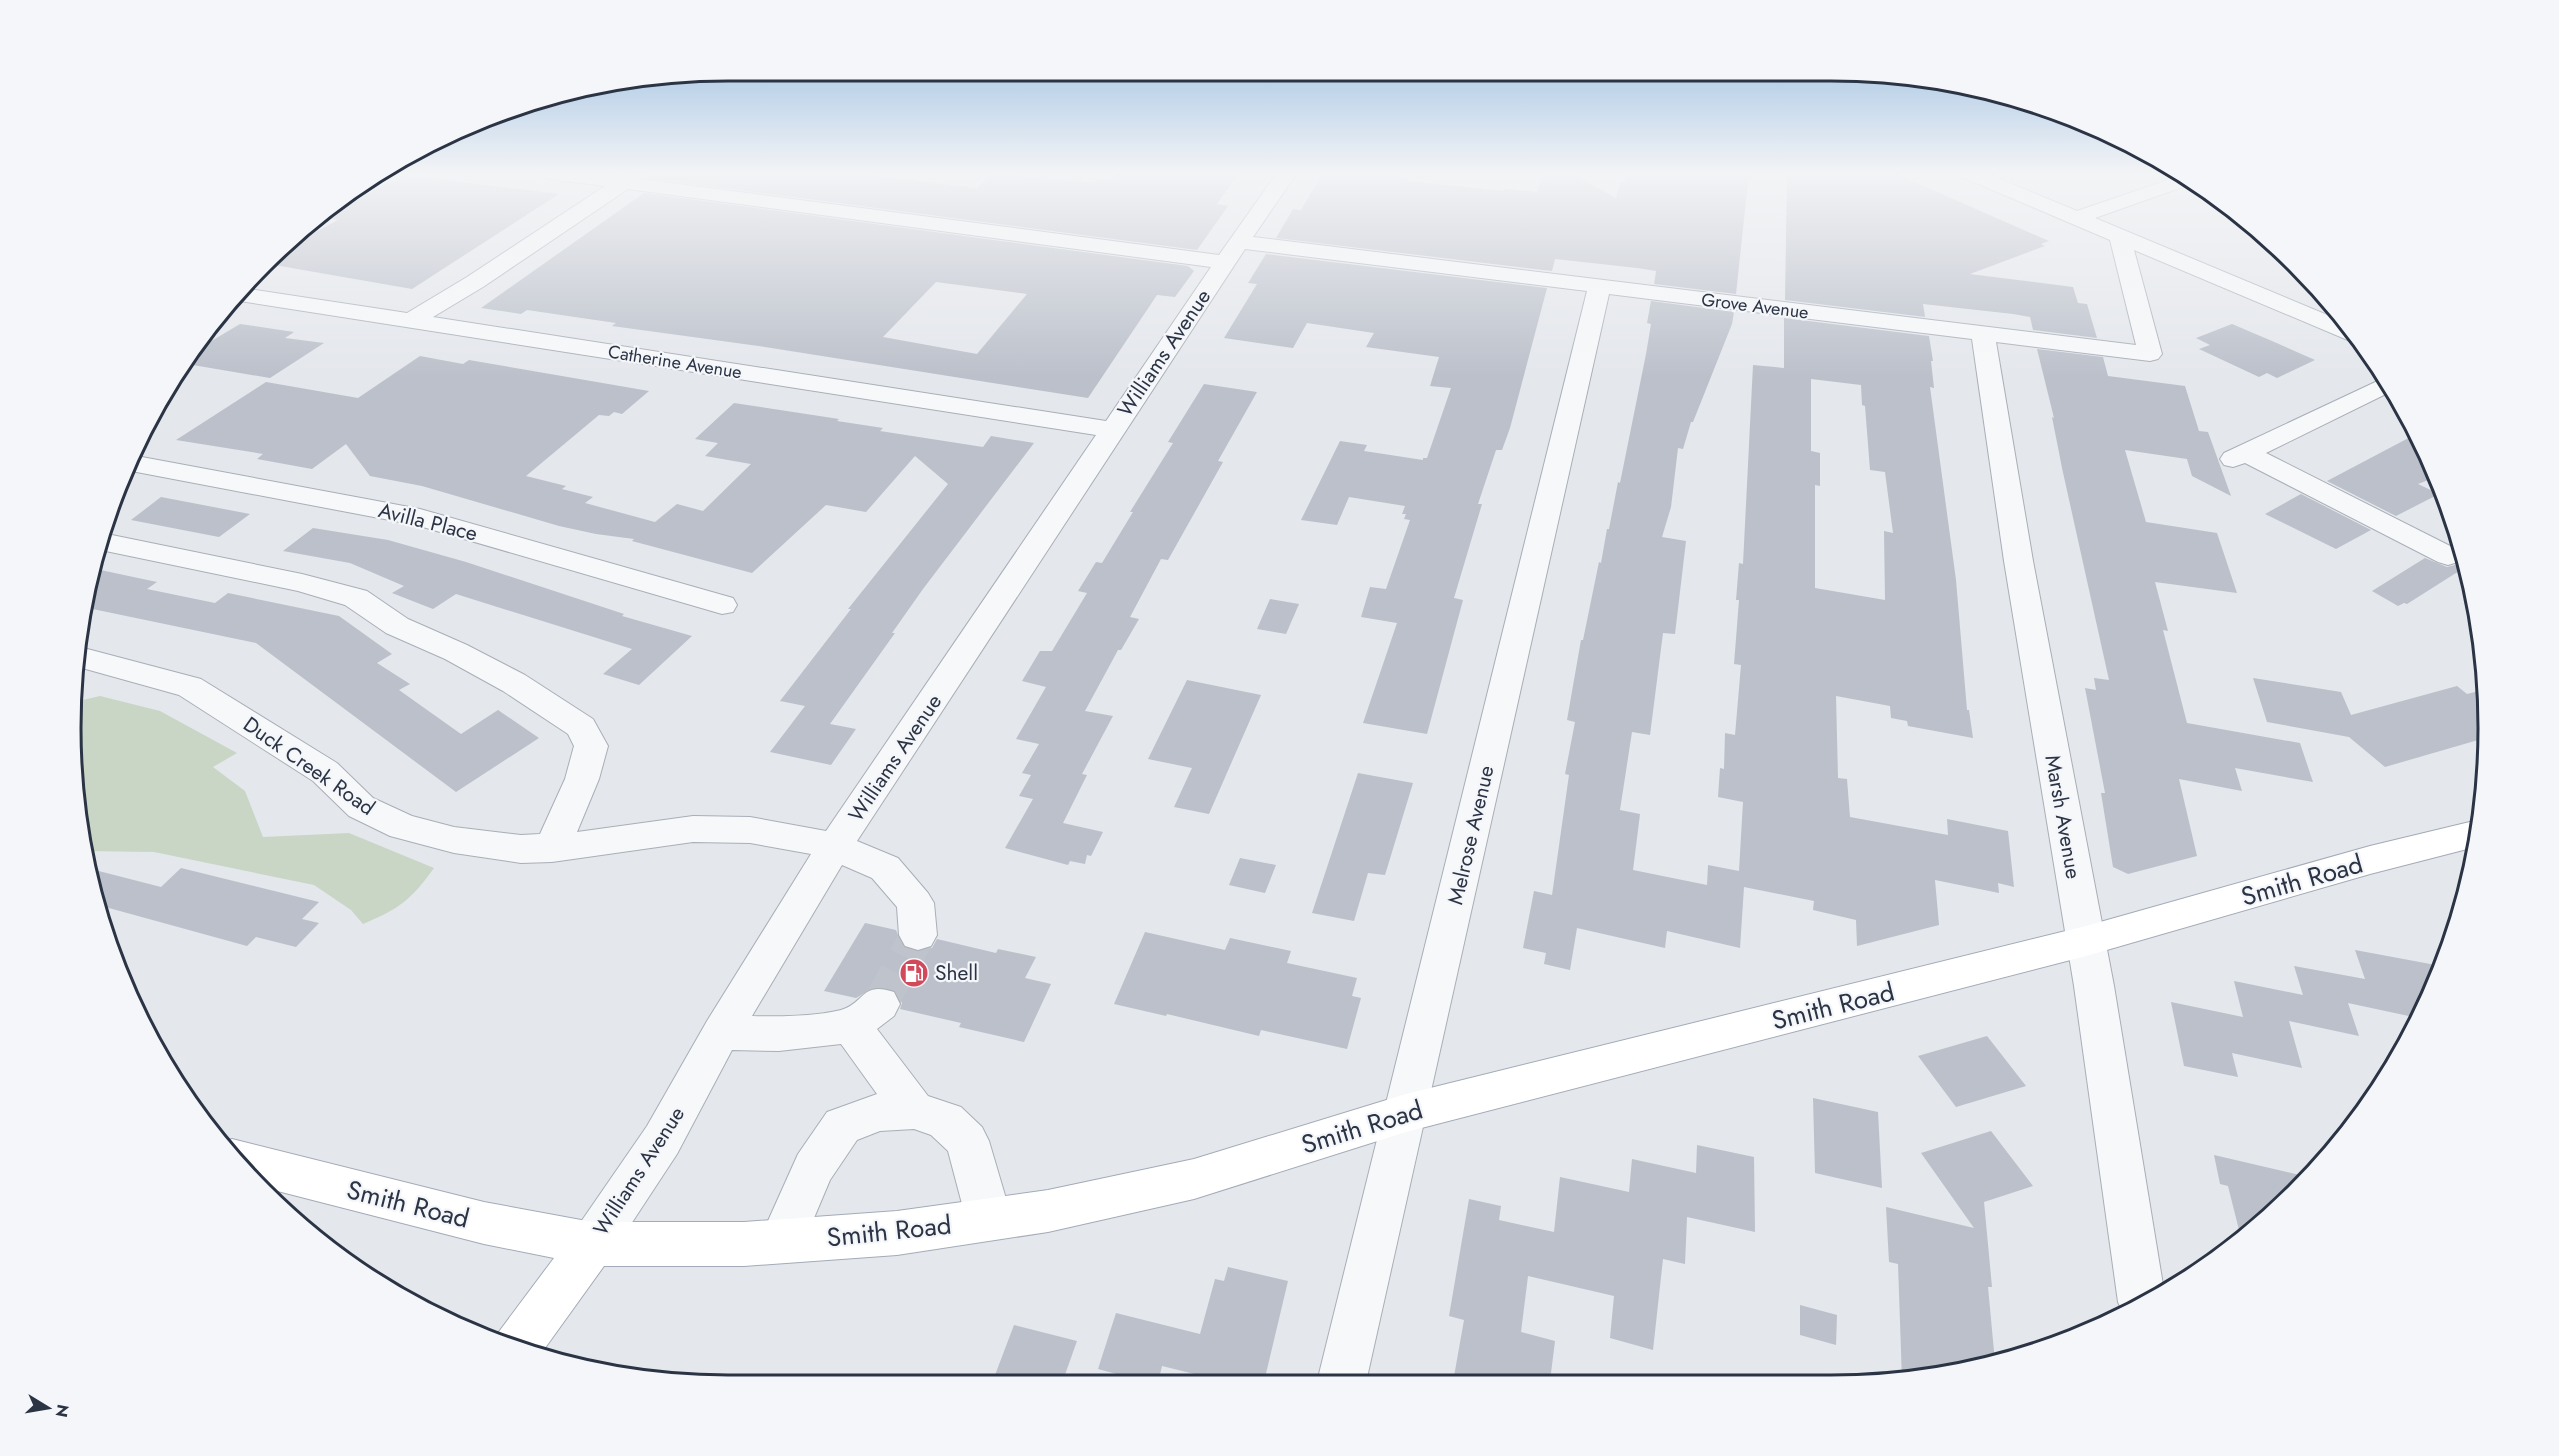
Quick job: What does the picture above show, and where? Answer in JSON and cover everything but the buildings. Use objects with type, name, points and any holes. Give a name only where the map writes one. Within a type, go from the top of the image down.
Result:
[{"type":"main road","name":"Smith Road","points":[[250,1164],[484,1222],[592,1244],[744,1244],[897,1233],[1048,1211],[1194,1179],[1406,1113],[2086,941],[2370,860],[2469,835]]},
{"type":"main road","name":"Williams Avenue","points":[[521,1341],[592,1244]]},
{"type":"street","points":[[411,321],[536,241]]},
{"type":"street","name":"Grove Avenue","points":[[1143,241],[1233,252],[1599,287],[2150,354],[2121,241]]},
{"type":"street","name":"Williams Avenue","points":[[592,1244],[662,1140],[722,1033],[835,846],[1241,241]]},
{"type":"street","points":[[2129,241],[2339,328]]},
{"type":"street","name":"Melrose Avenue","points":[[1343,1375],[1599,287]]},
{"type":"street","name":"Catherine Avenue","points":[[247,295],[1113,430]]},
{"type":"street","name":"Marsh Avenue","points":[[1983,333],[2000,455],[2086,941],[2141,1295]]},
{"type":"street","points":[[2380,388],[2239,456],[2448,556]]},
{"type":"street","name":"Avilla Place","points":[[137,465],[420,517],[722,605]]},
{"type":"street","points":[[108,544],[302,583],[356,598],[397,626],[456,652],[514,683],[581,727],[591,746],[582,778],[552,849]]},
{"type":"street","name":"Duck Creek Road","points":[[85,659],[190,687],[325,772],[361,807],[403,827],[454,840],[521,849],[552,849],[693,829],[750,830],[835,846],[885,868],[915,903],[918,935]]},
{"type":"street","points":[[722,1033],[779,1034],[865,1015],[914,1110]]},
{"type":"street","points":[[782,1241],[813,1168],[842,1126],[879,1112],[914,1110],[946,1121],[967,1141],[989,1219]]},
{"type":"green space","points":[[100,696],[160,711],[237,753],[213,767],[245,791],[263,837],[349,833],[434,868],[411,896],[395,908],[363,924],[351,910],[314,885],[154,852],[93,851],[82,770],[82,700]]},
{"type":"tunnel","points":[[880,1004],[918,935]]},
{"type":"place","name":"Shell","points":[[914,973]]}]
